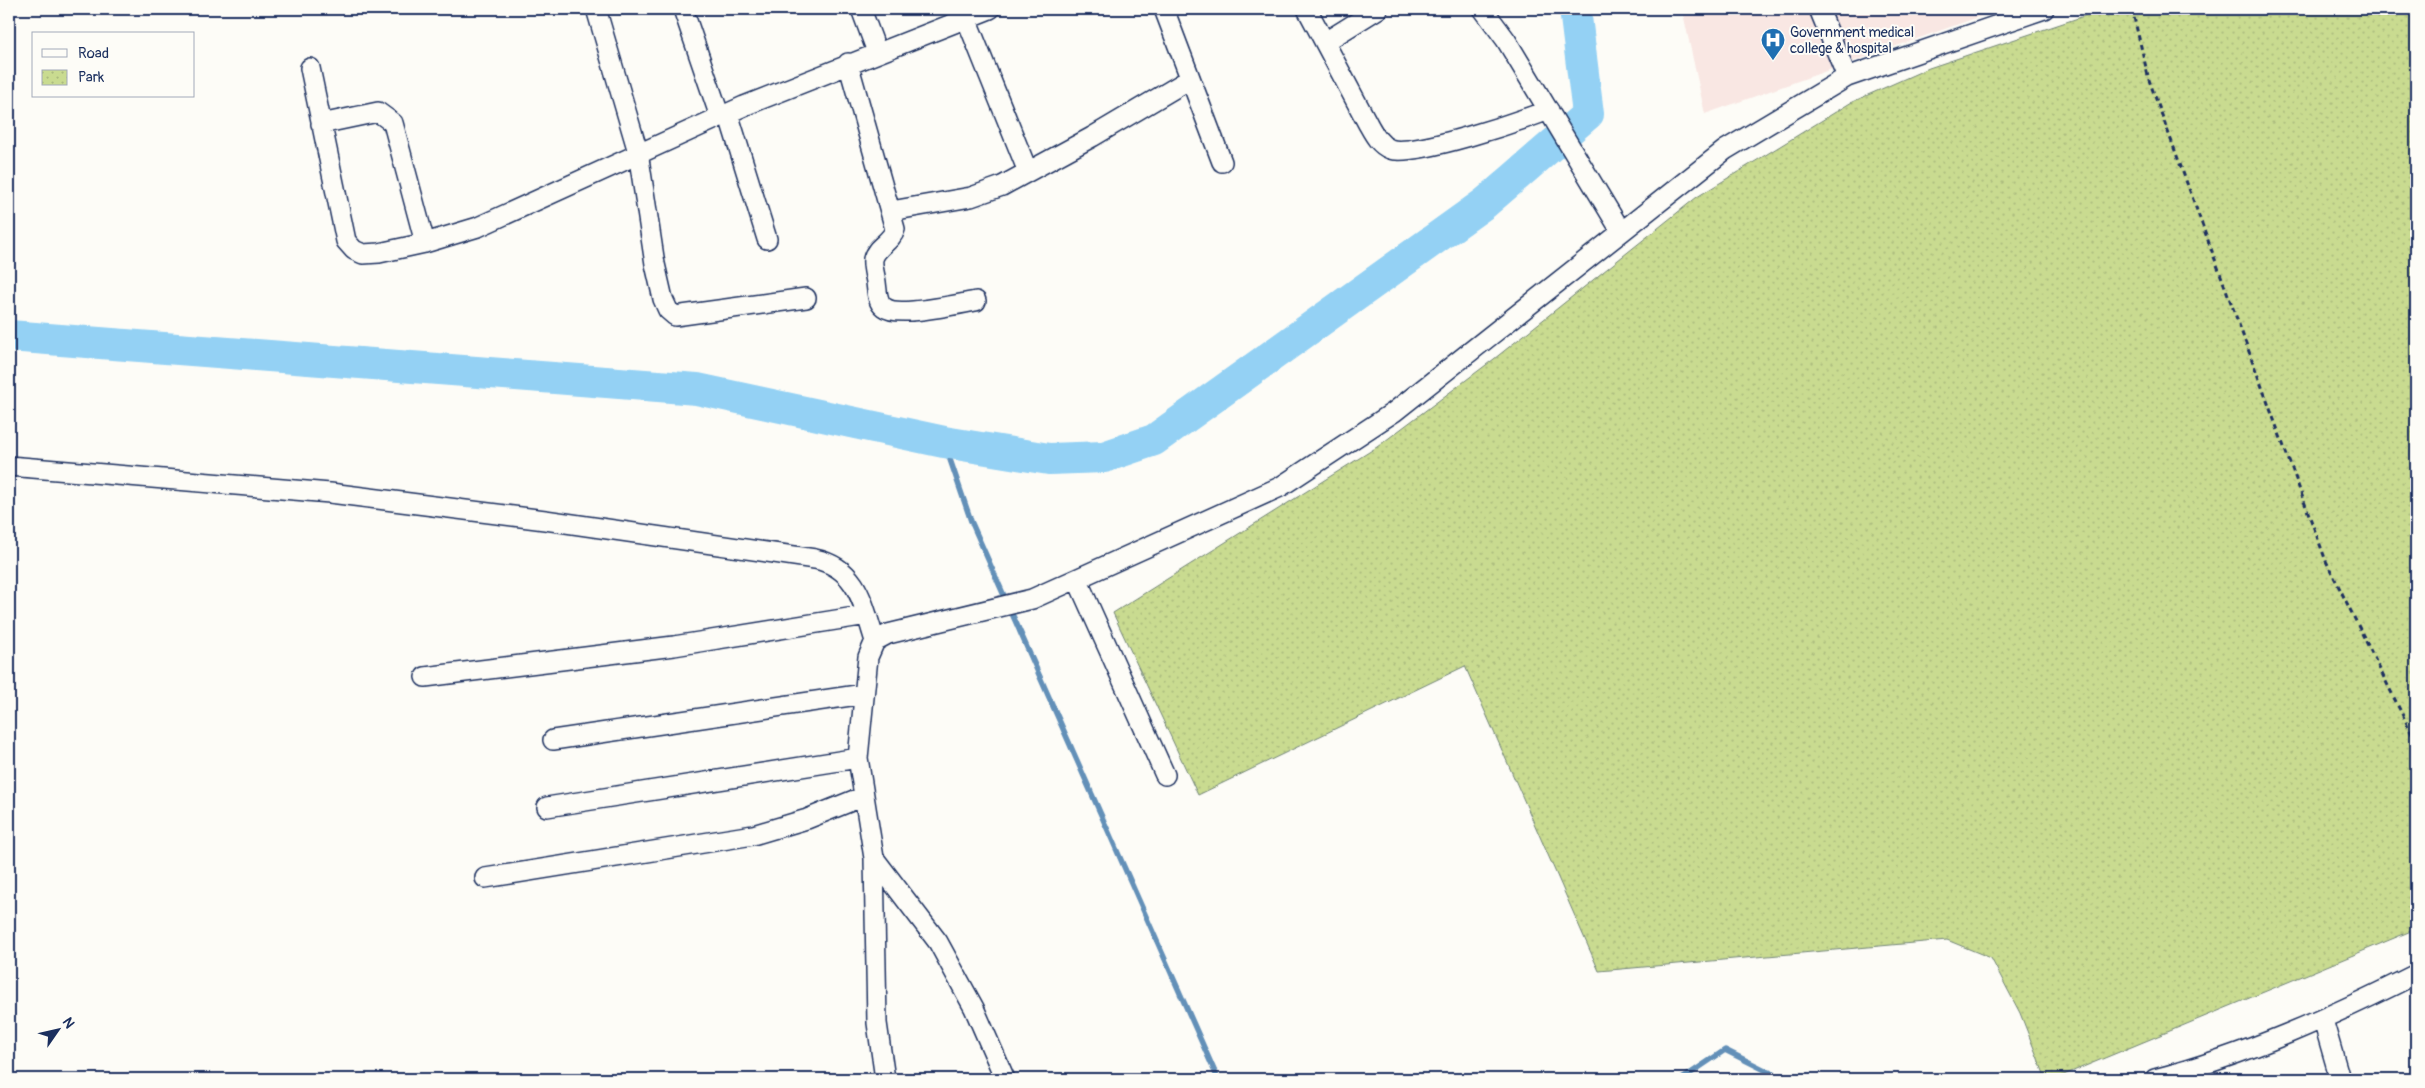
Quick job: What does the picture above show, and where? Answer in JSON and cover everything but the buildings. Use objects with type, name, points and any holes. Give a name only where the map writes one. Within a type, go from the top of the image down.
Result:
[{"type":"street","points":[[683,9],[724,115],[767,239]]},
{"type":"street","points":[[862,9],[877,52]]},
{"type":"street","points":[[310,68],[346,240],[354,250],[364,254],[379,253],[478,227],[638,152],[724,115],[848,63],[990,9]]},
{"type":"street","points":[[1164,9],[1222,162]]},
{"type":"street","points":[[1308,9],[1378,141],[1389,149],[1411,150],[1552,116]]},
{"type":"street","points":[[1325,42],[1378,9]]},
{"type":"street","points":[[1484,9],[1506,40],[1620,232]]},
{"type":"street","points":[[1820,9],[1847,77]]},
{"type":"street","points":[[885,1079],[877,1023],[874,858],[858,758],[868,657],[875,641],[888,634],[1032,599],[1280,487],[1394,412],[1725,150],[1847,77],[2044,9]]},
{"type":"street","points":[[597,12],[638,152],[655,264],[663,299],[668,310],[675,316],[806,298]]},
{"type":"street","points":[[966,18],[1028,172]]},
{"type":"street","points":[[848,63],[895,228],[893,235],[875,253],[873,261],[878,298],[884,307],[892,310],[908,311],[976,301]]},
{"type":"street","points":[[891,211],[983,194],[1092,137],[1190,79]]},
{"type":"street","points":[[321,124],[378,112],[393,123],[425,242]]},
{"type":"street","points":[[9,466],[330,493],[545,520],[815,559],[828,562],[852,580],[867,615],[875,641]]},
{"type":"street","points":[[1077,579],[1165,775]]},
{"type":"street","points":[[425,677],[674,646],[867,615]]},
{"type":"street","points":[[553,740],[864,694]]},
{"type":"street","points":[[547,807],[858,758]]},
{"type":"street","points":[[485,878],[753,835],[807,819],[864,796]]},
{"type":"street","points":[[874,858],[919,914],[938,942],[974,1008],[1005,1079]]},
{"type":"street","points":[[2155,1079],[2229,1056],[2323,1020],[2416,974]]},
{"type":"street","points":[[2323,1020],[2340,1079]]},
{"type":"path","points":[[2132,9],[2149,80],[2326,561],[2416,742]]},
{"type":"shaded area","name":"Government medical college & hospital","points":[[1682,9],[2001,9],[1705,114]]},
{"type":"green space","points":[[2105,9],[2416,9],[2416,929],[2054,1079],[2046,1079],[2020,1013],[1991,958],[1947,940],[1599,971],[1465,666],[1198,795],[1113,613],[1377,447],[1494,359],[1697,197],[1852,102],[1929,68]]},
{"type":"waterway","points":[[9,336],[697,389],[944,442],[1049,459],[1104,457],[1154,440],[1485,203],[1588,114],[1575,9]]},
{"type":"waterway","points":[[944,442],[971,521],[1218,1079]]},
{"type":"waterway","points":[[1682,1079],[1725,1050],[1783,1079]]},
{"type":"place","name":"Government medical college & hospital","points":[[1773,61]]}]
